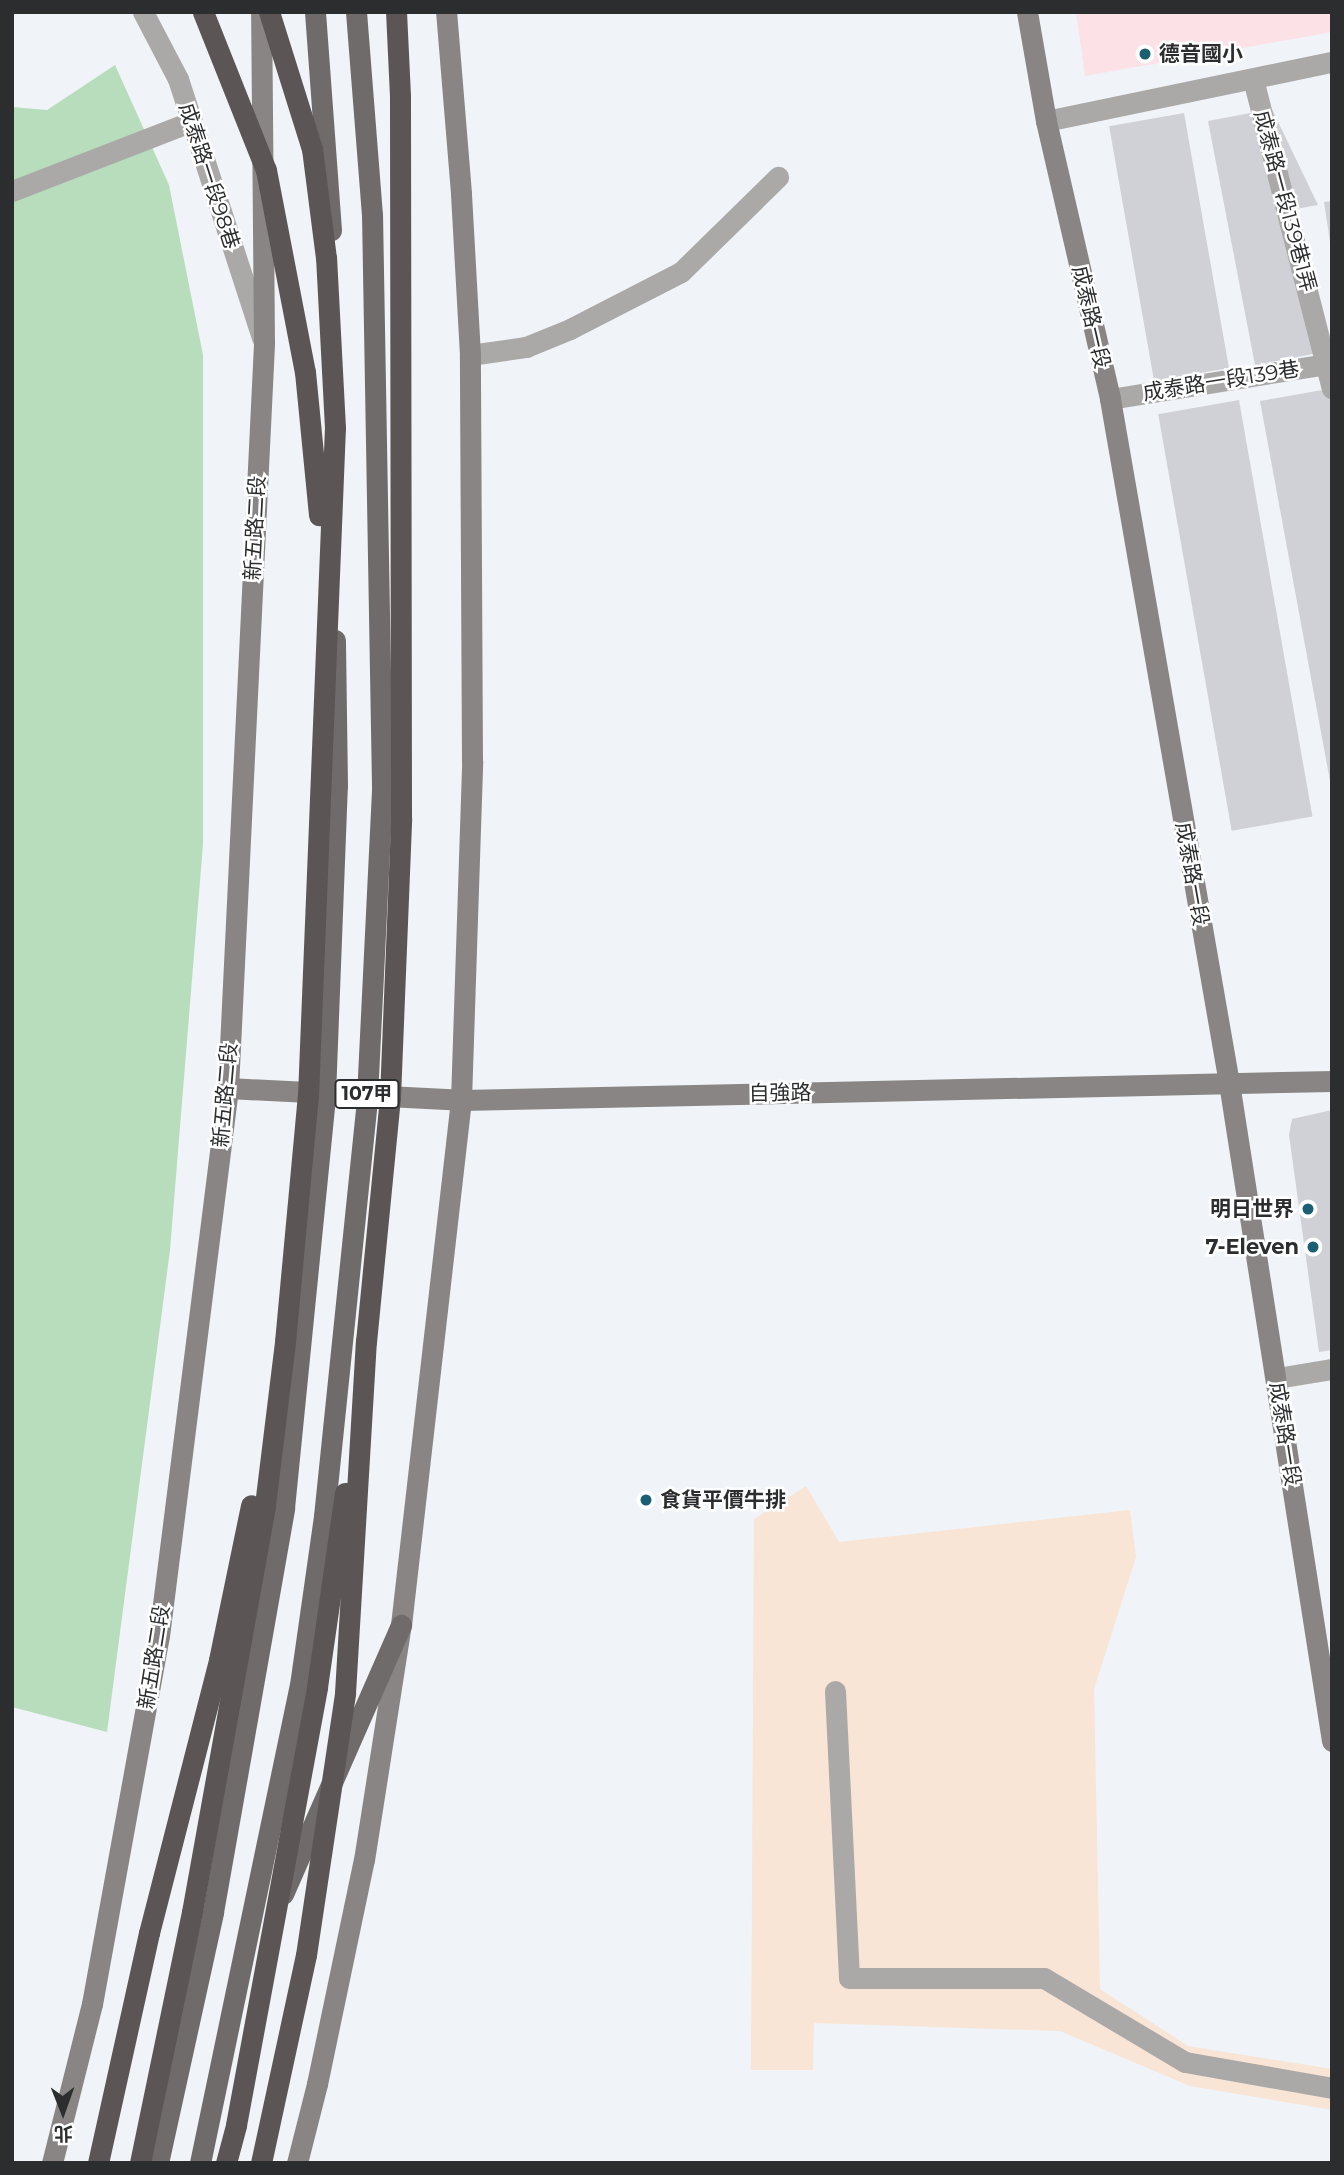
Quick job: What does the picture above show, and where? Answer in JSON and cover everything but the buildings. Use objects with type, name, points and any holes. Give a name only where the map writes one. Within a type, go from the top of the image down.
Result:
[{"type":"highway","points":[[203,12],[266,170],[305,372],[326,593]]},
{"type":"highway","points":[[140,2163],[192,1912],[265,1505],[285,1342],[308,1096],[325,692],[326,593],[335,428],[326,258],[312,149],[270,12]]},
{"type":"highway","points":[[261,2163],[306,1955],[345,1693],[366,1342],[390,1097],[401,818],[400,96],[396,12]]},
{"type":"highway","points":[[97,2163],[149,1933],[219,1660],[285,1342]]},
{"type":"highway","points":[[226,2163],[236,2125],[317,1687],[366,1342]]},
{"type":"main road","name":"新五路二段","points":[[52,2163],[92,2004],[159,1636],[228,1088],[264,344],[261,12]]},
{"type":"main road","name":"107甲","points":[[158,2163],[211,1924],[284,1508],[325,1095],[337,786],[330,215],[315,12]]},
{"type":"main road","name":"107甲","points":[[200,2163],[235,2005],[304,1659],[324,1516],[367,1097],[382,786],[372,215],[356,12]]},
{"type":"main road","points":[[297,2163],[364,1860],[401,1625],[461,1100],[472,761],[470,355],[461,193],[446,12]]},
{"type":"main road","name":"成泰路一段","points":[[1027,12],[1046,121],[1110,399],[1228,1083],[1332,1741]]},
{"type":"main road","name":"自強路","points":[[228,1088],[461,1100],[1332,1080]]},
{"type":"main road","points":[[235,2005],[401,1625]]},
{"type":"street","name":"成泰路一段98巷","points":[[143,12],[178,79],[264,344]]},
{"type":"street","points":[[1046,121],[1332,62]]},
{"type":"street","name":"成泰路一段139巷1弄","points":[[1253,79],[1330,363],[1332,388]]},
{"type":"street","points":[[12,191],[190,122]]},
{"type":"street","points":[[470,355],[526,346],[570,329],[681,271],[778,177]]},
{"type":"street","name":"成泰路一段139巷","points":[[1110,399],[1330,363]]},
{"type":"street","points":[[1276,1378],[1332,1369]]},
{"type":"street","points":[[835,1691],[849,1978],[1044,1978],[1185,2062],[1332,2088]]},
{"type":"shaded area","name":"德音國小","points":[[1076,12],[1332,12],[1332,32],[1085,76]]},
{"type":"shaded area","points":[[806,1486],[839,1542],[1130,1510],[1136,1557],[1094,1689],[1100,1989],[1188,2046],[1332,2069],[1332,2110],[1190,2086],[1060,2031],[814,2023],[813,2070],[751,2070],[754,1519]]},
{"type":"green space","points":[[115,65],[169,185],[203,355],[203,844],[170,1250],[107,1732],[12,1707],[12,107],[47,110]]},
{"type":"place","name":"德音國小","points":[[1145,54]]},
{"type":"place","name":"明日世界","points":[[1308,1209]]},
{"type":"place","name":"7-Eleven","points":[[1313,1247]]},
{"type":"place","name":"食貨平價牛排","points":[[646,1500]]}]
